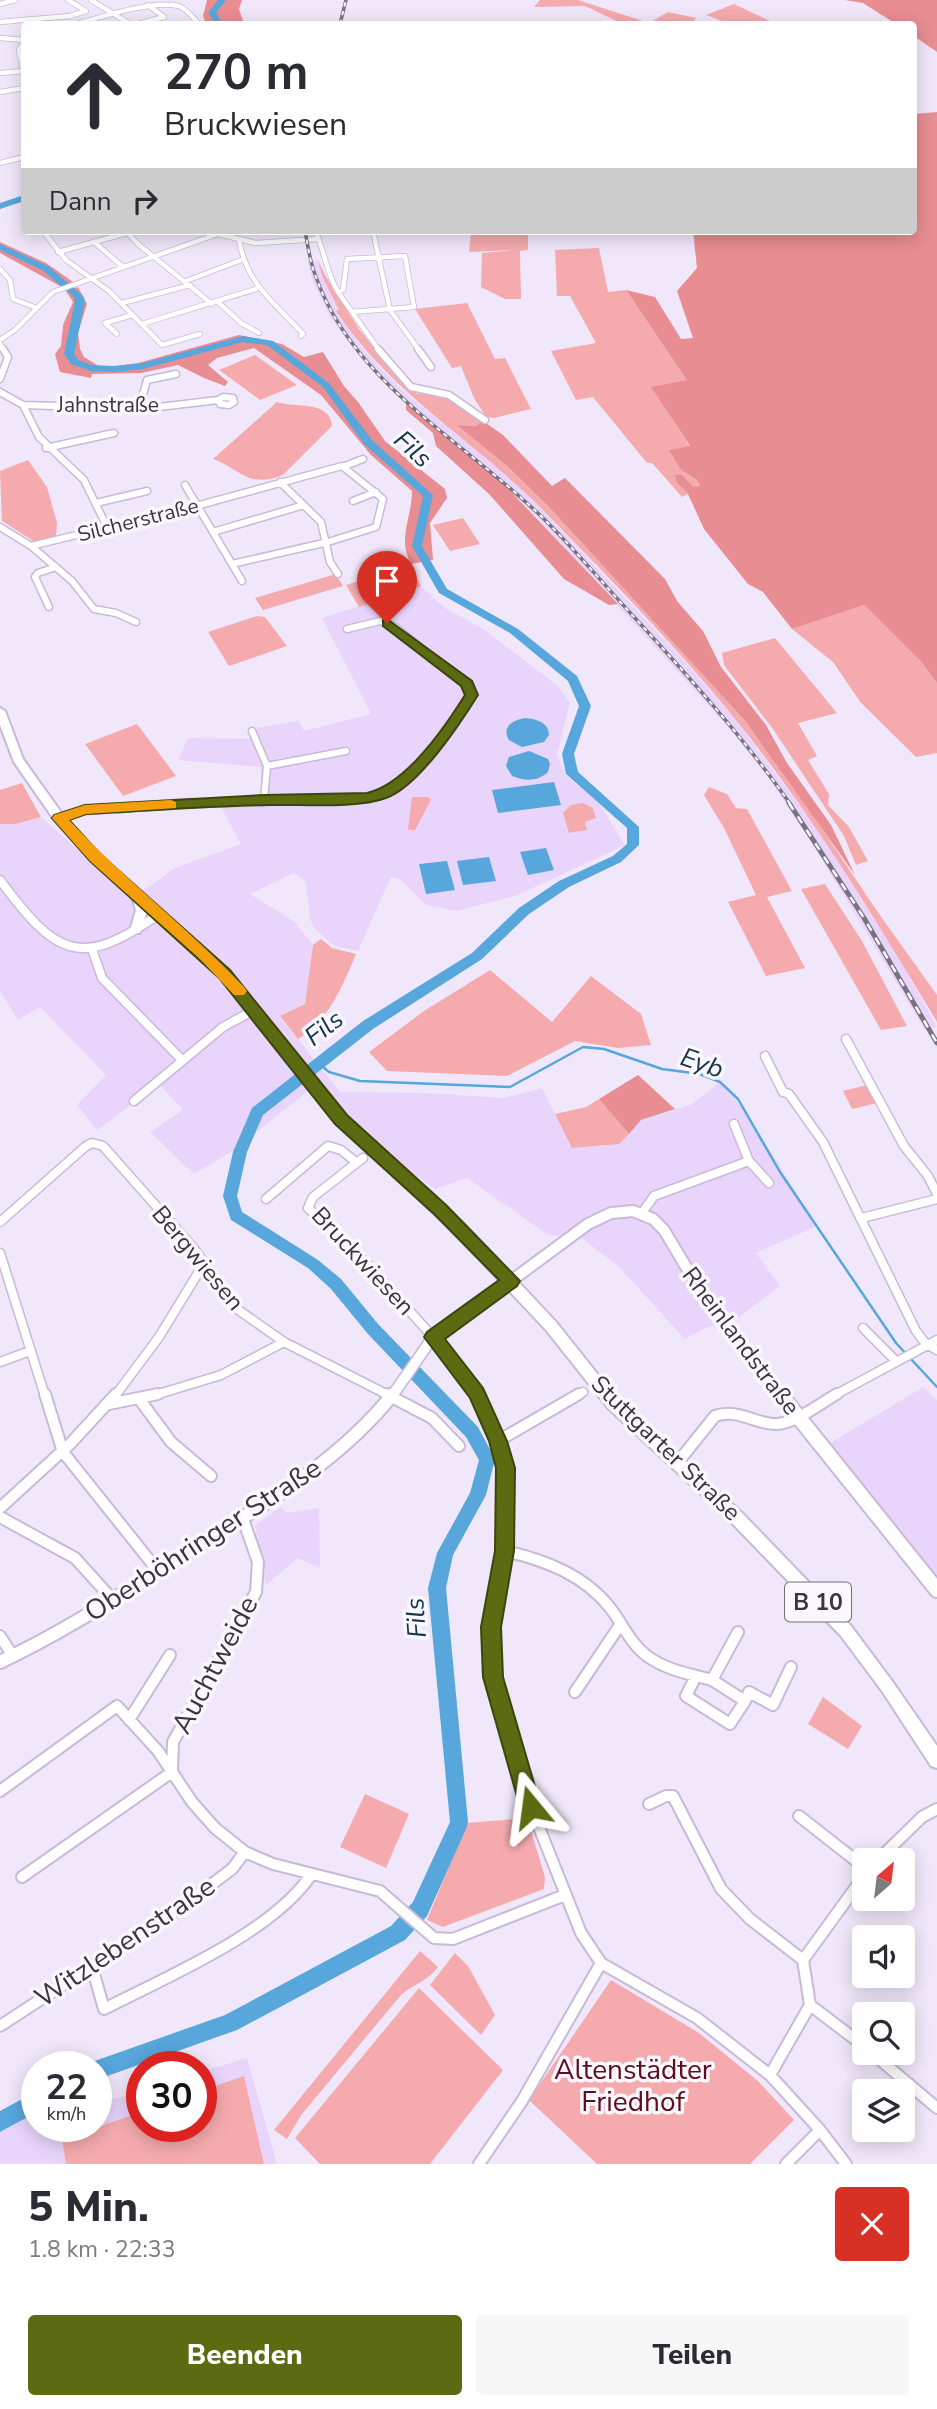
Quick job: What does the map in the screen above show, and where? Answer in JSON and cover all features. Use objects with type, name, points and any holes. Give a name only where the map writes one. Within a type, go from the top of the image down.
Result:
[{"type":"main road","name":"B 10","points":[[0,711],[18,760],[59,818]]},
{"type":"main road","name":"Stuttgarter Straße","points":[[59,818],[95,857],[225,974],[308,1080],[356,1135],[440,1210],[511,1281],[613,1405],[746,1527],[845,1631],[887,1686],[937,1760]]},
{"type":"main road","points":[[136,930],[142,910],[138,897]]},
{"type":"main road","points":[[511,1281],[601,1217],[622,1210],[642,1213]]},
{"type":"main road","name":"Rheinlandstraße","points":[[642,1213],[664,1230],[707,1302],[937,1590]]},
{"type":"street","points":[[0,4],[15,0]]},
{"type":"street","points":[[0,22],[70,16],[86,11],[68,0]]},
{"type":"street","points":[[74,4],[89,0],[125,21]]},
{"type":"street","points":[[86,21],[170,2],[186,10],[197,21]]},
{"type":"street","points":[[148,5],[164,17],[149,21]]},
{"type":"street","points":[[70,16],[72,21]]},
{"type":"street","points":[[0,38],[21,41]]},
{"type":"street","points":[[0,73],[21,70]]},
{"type":"street","points":[[0,92],[21,88]]},
{"type":"street","points":[[0,163],[21,158]]},
{"type":"street","points":[[46,235],[58,252],[122,303],[162,345],[200,334]]},
{"type":"street","points":[[58,252],[116,235]]},
{"type":"street","points":[[129,235],[188,283],[241,323],[259,333]]},
{"type":"street","points":[[0,379],[8,357],[0,342],[16,331],[34,307],[60,290],[216,235]]},
{"type":"street","points":[[222,235],[264,243],[319,239]]},
{"type":"street","points":[[232,235],[239,240],[256,289],[286,314],[303,334],[301,336]]},
{"type":"street","points":[[318,235],[328,275],[338,292],[381,353],[411,387],[449,395],[485,420]]},
{"type":"street","points":[[374,235],[390,310],[431,367]]},
{"type":"street","points":[[94,242],[123,267]]},
{"type":"street","points":[[338,292],[343,290],[347,259],[405,256],[415,305],[412,308],[352,312]]},
{"type":"street","points":[[122,303],[188,283],[244,259]]},
{"type":"street","points":[[0,269],[10,280],[13,299],[34,307]]},
{"type":"street","points":[[142,324],[256,289]]},
{"type":"street","points":[[117,334],[106,323],[132,314]]},
{"type":"street","points":[[139,409],[147,380],[176,374]]},
{"type":"street","name":"Jahnstraße","points":[[0,392],[23,405],[139,409],[218,400]]},
{"type":"street","points":[[23,405],[27,424],[46,448],[82,477],[107,527]]},
{"type":"street","points":[[46,448],[114,433]]},
{"type":"street","name":"Silcherstraße","points":[[31,546],[195,506],[363,459]]},
{"type":"street","points":[[232,564],[328,542],[376,527],[383,499],[345,466]]},
{"type":"street","points":[[280,482],[321,522],[328,542],[330,562],[338,574]]},
{"type":"street","points":[[186,485],[195,506],[242,581]]},
{"type":"street","points":[[96,503],[147,491]]},
{"type":"street","points":[[353,501],[376,492]]},
{"type":"street","points":[[213,532],[304,505]]},
{"type":"street","points":[[0,527],[31,546],[72,581],[93,609],[116,613],[136,622]]},
{"type":"street","points":[[49,607],[35,577],[38,573],[56,567]]},
{"type":"street","points":[[59,818],[85,810],[264,800],[367,798],[384,794],[447,735],[471,695],[467,684],[394,626],[380,621],[347,629]]},
{"type":"street","points":[[252,731],[267,766],[264,800]]},
{"type":"street","points":[[267,766],[345,751]]},
{"type":"street","points":[[0,880],[41,928],[69,945],[92,950],[136,930],[159,914]]},
{"type":"street","points":[[92,950],[102,978],[182,1060]]},
{"type":"street","points":[[134,1101],[223,1027],[254,1010]]},
{"type":"street","points":[[846,1039],[904,1146],[928,1176],[937,1197],[862,1218]]},
{"type":"street","points":[[765,1056],[783,1092],[789,1094],[824,1142],[923,1346],[937,1350]]},
{"type":"street","points":[[734,1124],[749,1161],[769,1183]]},
{"type":"street","name":"Bergwiesen","points":[[0,1222],[92,1143],[107,1149],[195,1250],[237,1309],[284,1342],[391,1397]]},
{"type":"street","name":"Bruckwiesen","points":[[266,1199],[328,1146],[360,1160],[313,1197],[308,1208],[369,1266],[433,1337],[477,1393],[498,1441],[505,1468],[505,1551],[491,1627],[493,1677],[531,1807],[581,1933],[601,1963]]},
{"type":"street","points":[[642,1213],[654,1196],[749,1161]]},
{"type":"street","points":[[0,1253],[4,1279],[20,1309],[30,1350],[63,1452],[158,1571]]},
{"type":"street","points":[[0,1508],[63,1452],[109,1404],[176,1314],[204,1265]]},
{"type":"street","name":"Oberböhringer Straße","points":[[0,1662],[53,1637],[302,1480],[355,1436],[391,1397],[433,1337],[511,1281]]},
{"type":"street","points":[[863,1328],[898,1359]]},
{"type":"street","points":[[678,1462],[715,1416],[724,1413],[746,1415],[773,1424],[797,1416],[937,1340]]},
{"type":"street","points":[[109,1404],[140,1400],[220,1375],[284,1342]]},
{"type":"street","points":[[0,1362],[30,1350]]},
{"type":"street","points":[[498,1441],[583,1392]]},
{"type":"street","points":[[391,1397],[432,1418],[459,1446]]},
{"type":"street","points":[[140,1400],[155,1426],[186,1457],[211,1476]]},
{"type":"street","points":[[0,1517],[75,1558],[113,1600]]},
{"type":"street","name":"Auchtweide","points":[[172,1772],[173,1742],[256,1592],[258,1562],[243,1519]]},
{"type":"street","points":[[505,1551],[544,1559],[575,1576],[604,1601],[620,1625],[646,1655],[667,1669],[712,1680],[745,1700]]},
{"type":"street","points":[[575,1692],[620,1625]]},
{"type":"street","points":[[712,1680],[738,1632]]},
{"type":"street","points":[[0,1636],[13,1656]]},
{"type":"street","points":[[129,1720],[170,1655]]},
{"type":"street","points":[[696,1676],[686,1696],[730,1724],[749,1692],[774,1705],[791,1667]]},
{"type":"street","points":[[0,1791],[117,1706],[158,1751],[192,1802],[215,1828],[245,1852],[311,1875],[380,1891],[434,1938],[453,1939],[565,1895]]},
{"type":"street","points":[[22,1877],[172,1772]]},
{"type":"street","points":[[649,1804],[666,1796],[673,1796],[721,1889],[750,1919],[803,1960],[810,2005],[770,2075]]},
{"type":"street","points":[[890,1848],[922,1816],[937,1809]]},
{"type":"street","points":[[799,1816],[852,1858]]},
{"type":"street","name":"Witzlebenstraße","points":[[0,2026],[186,1904],[232,1868],[245,1852]]},
{"type":"street","points":[[92,1967],[104,2009],[220,1947],[277,1910],[305,1887],[311,1875]]},
{"type":"street","points":[[803,1960],[852,1893]]},
{"type":"street","points":[[480,2163],[522,2101],[601,1963],[697,2018],[770,2075],[820,2130],[846,2164]]},
{"type":"street","points":[[810,2005],[852,2036]]},
{"type":"street","points":[[886,2065],[937,2108]]},
{"type":"street","points":[[786,2164],[820,2130]]},
{"type":"shaded area","points":[[207,0],[242,0],[239,9],[243,21],[205,21],[203,16]]},
{"type":"shaded area","points":[[845,0],[937,0],[937,52],[917,38],[917,21],[891,21],[863,3]]},
{"type":"shaded area","points":[[937,112],[937,683],[922,663],[864,605],[792,629],[763,592],[748,584],[704,529],[688,494],[676,482],[675,475],[682,475],[694,487],[700,486],[697,480],[681,470],[669,450],[690,446],[651,387],[687,380],[626,290],[655,297],[681,339],[693,338],[677,291],[697,268],[693,235],[917,235],[917,114]]},
{"type":"shaded area","points":[[0,242],[46,263],[73,282],[60,286],[0,253]]},
{"type":"shaded area","points":[[318,260],[339,311],[337,312],[383,371],[535,502],[681,657],[739,724],[820,833],[901,962],[937,1027],[925,1030],[809,838],[768,777],[728,727],[526,505],[496,476],[401,399],[360,358],[330,317],[313,282],[307,261]]},
{"type":"shaded area","points":[[78,287],[87,304],[78,333],[80,349],[84,357],[102,368],[138,363],[239,335],[282,344],[304,357],[323,352],[344,386],[385,441],[445,489],[447,498],[430,523],[433,560],[411,564],[407,555],[405,537],[412,491],[371,455],[321,395],[254,348],[217,358],[208,365],[228,382],[225,386],[178,365],[141,373],[92,374],[91,378],[60,372],[55,354],[61,346],[63,325],[73,302],[66,291]]},
{"type":"shaded area","points":[[406,403],[496,476],[618,604],[609,605],[564,579],[489,494],[436,446],[433,433],[406,410]]},
{"type":"shaded area","points":[[483,421],[503,435],[552,486],[565,478],[665,579],[677,601],[703,631],[721,667],[766,725],[787,763],[831,825],[855,875],[746,722],[548,506],[507,466],[457,425],[476,426]]},
{"type":"shaded area","points":[[421,586],[445,608],[485,630],[559,687],[570,703],[557,755],[566,776],[598,802],[625,845],[518,895],[457,911],[426,905],[400,879],[391,877],[358,951],[334,946],[315,929],[310,919],[306,882],[294,873],[250,894],[295,922],[313,945],[305,1004],[280,1017],[340,1092],[427,1093],[504,1098],[542,1088],[572,1148],[619,1144],[641,1120],[690,1105],[719,1083],[743,1108],[817,1226],[756,1253],[780,1286],[729,1325],[708,1327],[685,1339],[618,1266],[583,1239],[548,1235],[467,1178],[435,1189],[375,1147],[319,1082],[233,1151],[194,1174],[150,1132],[183,1110],[159,1084],[97,1130],[77,1105],[106,1075],[40,1007],[18,1020],[0,991],[0,824],[17,824],[41,817],[133,898],[175,868],[241,844],[222,809],[225,797],[261,794],[261,767],[178,760],[188,738],[249,739],[254,728],[299,721],[304,731],[371,714],[322,618]]},
{"type":"shaded area","points":[[638,1075],[675,1109],[641,1120],[629,1134],[599,1099]]},
{"type":"shaded area","points":[[923,1387],[937,1400],[937,1580],[827,1445]]},
{"type":"shaded area","points":[[281,1507],[286,1513],[319,1508],[320,1568],[298,1558],[266,1585],[255,1525]]},
{"type":"shaded area","points":[[247,2058],[277,2164],[0,2164],[0,2117],[6,2112],[21,2114],[21,2142],[112,2142],[112,2099],[126,2096],[126,2142],[217,2142],[217,2067]]},
{"type":"green space","points":[[540,0],[578,0],[643,21],[617,21],[585,6],[534,7]]},
{"type":"green space","points":[[734,4],[770,21],[722,21],[706,15]]},
{"type":"green space","points":[[668,12],[696,18],[694,21],[653,21]]},
{"type":"green space","points":[[471,235],[528,235],[528,250],[520,251],[521,299],[505,299],[481,287],[482,253],[518,250],[469,252]]},
{"type":"green space","points":[[599,248],[608,292],[626,290],[688,381],[652,387],[690,447],[670,450],[681,470],[697,480],[700,487],[694,487],[682,475],[676,482],[688,494],[682,497],[652,463],[647,463],[593,397],[576,400],[551,351],[596,343],[570,296],[557,296],[555,250]]},
{"type":"green space","points":[[318,260],[359,329],[403,383],[418,394],[424,390],[447,396],[483,421],[476,426],[458,425],[507,466],[548,506],[746,722],[784,772],[937,995],[937,1022],[821,836],[751,739],[693,669],[535,502],[405,390],[381,366],[336,311],[339,310],[322,276]]},
{"type":"green space","points":[[467,303],[495,359],[505,358],[531,409],[494,418],[486,417],[474,398],[461,366],[452,368],[415,309]]},
{"type":"green space","points":[[255,355],[297,385],[260,400],[219,370]]},
{"type":"green space","points":[[277,402],[319,409],[330,418],[332,426],[283,475],[271,479],[252,479],[213,459]]},
{"type":"green space","points":[[28,460],[47,487],[57,523],[56,537],[35,542],[2,521],[0,471]]},
{"type":"green space","points":[[463,518],[480,544],[450,551],[433,525]]},
{"type":"green space","points":[[411,564],[421,586],[366,605],[359,607],[346,585]]},
{"type":"green space","points":[[336,574],[343,586],[263,610],[255,598]]},
{"type":"green space","points":[[864,605],[922,663],[937,683],[937,753],[916,757],[861,703],[833,662],[792,629]]},
{"type":"green space","points":[[257,616],[265,617],[287,646],[229,666],[208,632]]},
{"type":"green space","points":[[775,638],[837,713],[798,723],[817,756],[808,760],[829,794],[828,805],[849,827],[868,861],[856,865],[844,836],[773,729],[724,665],[722,653]]},
{"type":"green space","points":[[137,724],[176,776],[123,796],[85,744]]},
{"type":"green space","points":[[22,783],[41,817],[16,824],[0,824],[0,790]]},
{"type":"green space","points":[[709,787],[727,794],[736,808],[747,809],[792,891],[767,897],[805,968],[766,976],[728,902],[756,895],[724,828],[704,795]]},
{"type":"green space","points":[[412,797],[428,797],[431,800],[415,830],[408,830]]},
{"type":"green space","points":[[583,803],[593,808],[596,818],[585,822],[587,830],[569,833],[563,813],[571,805]]},
{"type":"green space","points":[[825,884],[862,941],[907,1026],[881,1030],[801,889]]},
{"type":"green space","points":[[321,939],[332,948],[356,954],[326,1013],[309,1032],[298,1039],[280,1016],[305,1004],[313,945]]},
{"type":"green space","points":[[490,970],[552,1022],[591,976],[641,1014],[651,1045],[618,1048],[575,1041],[507,1076],[387,1071],[369,1052],[424,1011]]},
{"type":"green space","points":[[867,1085],[877,1103],[852,1109],[843,1091]]},
{"type":"green space","points":[[599,1099],[629,1134],[619,1144],[572,1148],[555,1114],[586,1107]]},
{"type":"green space","points":[[823,1697],[862,1726],[848,1749],[808,1724]]},
{"type":"green space","points":[[365,1794],[409,1814],[386,1868],[340,1847]]},
{"type":"green space","points":[[527,1818],[545,1877],[544,1889],[443,1927],[427,1920],[467,1823]]},
{"type":"green space","points":[[420,1951],[438,1967],[430,1976],[401,1995],[302,2114],[287,2139],[274,2130]]},
{"type":"green space","points":[[455,1953],[468,1966],[495,2015],[481,2035],[430,1985]]},
{"type":"green space","name":"Altenstädter Friedhof","points":[[611,1980],[699,2033],[758,2081],[794,2120],[750,2164],[597,2164],[529,2100]]},
{"type":"green space","points":[[419,1988],[503,2070],[430,2164],[320,2164],[295,2138]]},
{"type":"green space","points":[[244,2076],[264,2164],[66,2164],[62,2142],[112,2142],[112,2122],[126,2117],[126,2142],[217,2142],[217,2085]]},
{"type":"water","points":[[516,720],[537,720],[547,727],[549,735],[544,742],[522,747],[509,740],[507,728]]},
{"type":"water","points":[[529,751],[548,759],[548,772],[531,780],[512,776],[506,766],[509,757]]},
{"type":"water","points":[[554,782],[561,805],[498,813],[492,790]]},
{"type":"water","points":[[546,848],[554,870],[528,875],[520,852]]},
{"type":"water","points":[[489,857],[496,881],[463,885],[457,861]]},
{"type":"water","points":[[447,861],[455,890],[426,894],[419,864]]},
{"type":"waterway","name":"Fils","points":[[218,21],[212,13],[222,0]]},
{"type":"waterway","name":"Fils","points":[[0,206],[21,199]]},
{"type":"waterway","name":"Fils","points":[[0,247],[45,268],[78,296],[80,301],[69,354],[74,362],[91,368],[143,366],[243,339],[270,343],[326,385],[368,442],[428,495],[417,546],[443,591],[514,631],[573,679],[585,706],[568,754],[572,774],[633,827],[633,845],[617,859],[564,884],[524,911],[477,956],[368,1025],[257,1112],[240,1152],[230,1196],[236,1216],[313,1264],[336,1284],[373,1329],[472,1432],[487,1459],[478,1495],[445,1553],[437,1588],[459,1822],[420,1909],[398,1933],[230,2023],[112,2064]]},
{"type":"waterway","name":"Eyb","points":[[318,1063],[329,1072],[360,1081],[510,1087],[583,1047],[604,1049],[662,1069],[700,1074],[720,1082],[738,1099],[780,1172],[896,1343],[937,1387]]},
{"type":"waterway","name":"Fils","points":[[0,2122],[21,2110]]},
{"type":"railway","points":[[341,21],[346,0]]},
{"type":"railway","points":[[306,235],[316,277],[334,315],[357,350],[416,411],[546,521],[716,709],[791,805]]},
{"type":"railway","points":[[789,803],[864,918],[937,1043]]},
{"type":"slow traffic","points":[[171,805],[85,810],[59,818],[95,857],[205,955],[239,991]]},
{"type":"route","points":[[387,623],[471,689],[467,704],[447,735],[393,789],[367,798],[264,800],[85,810],[59,818],[130,890],[225,974],[341,1120],[421,1192],[511,1281],[433,1337],[477,1393],[498,1441],[505,1468],[505,1551],[491,1627],[493,1677],[531,1807]]}]
